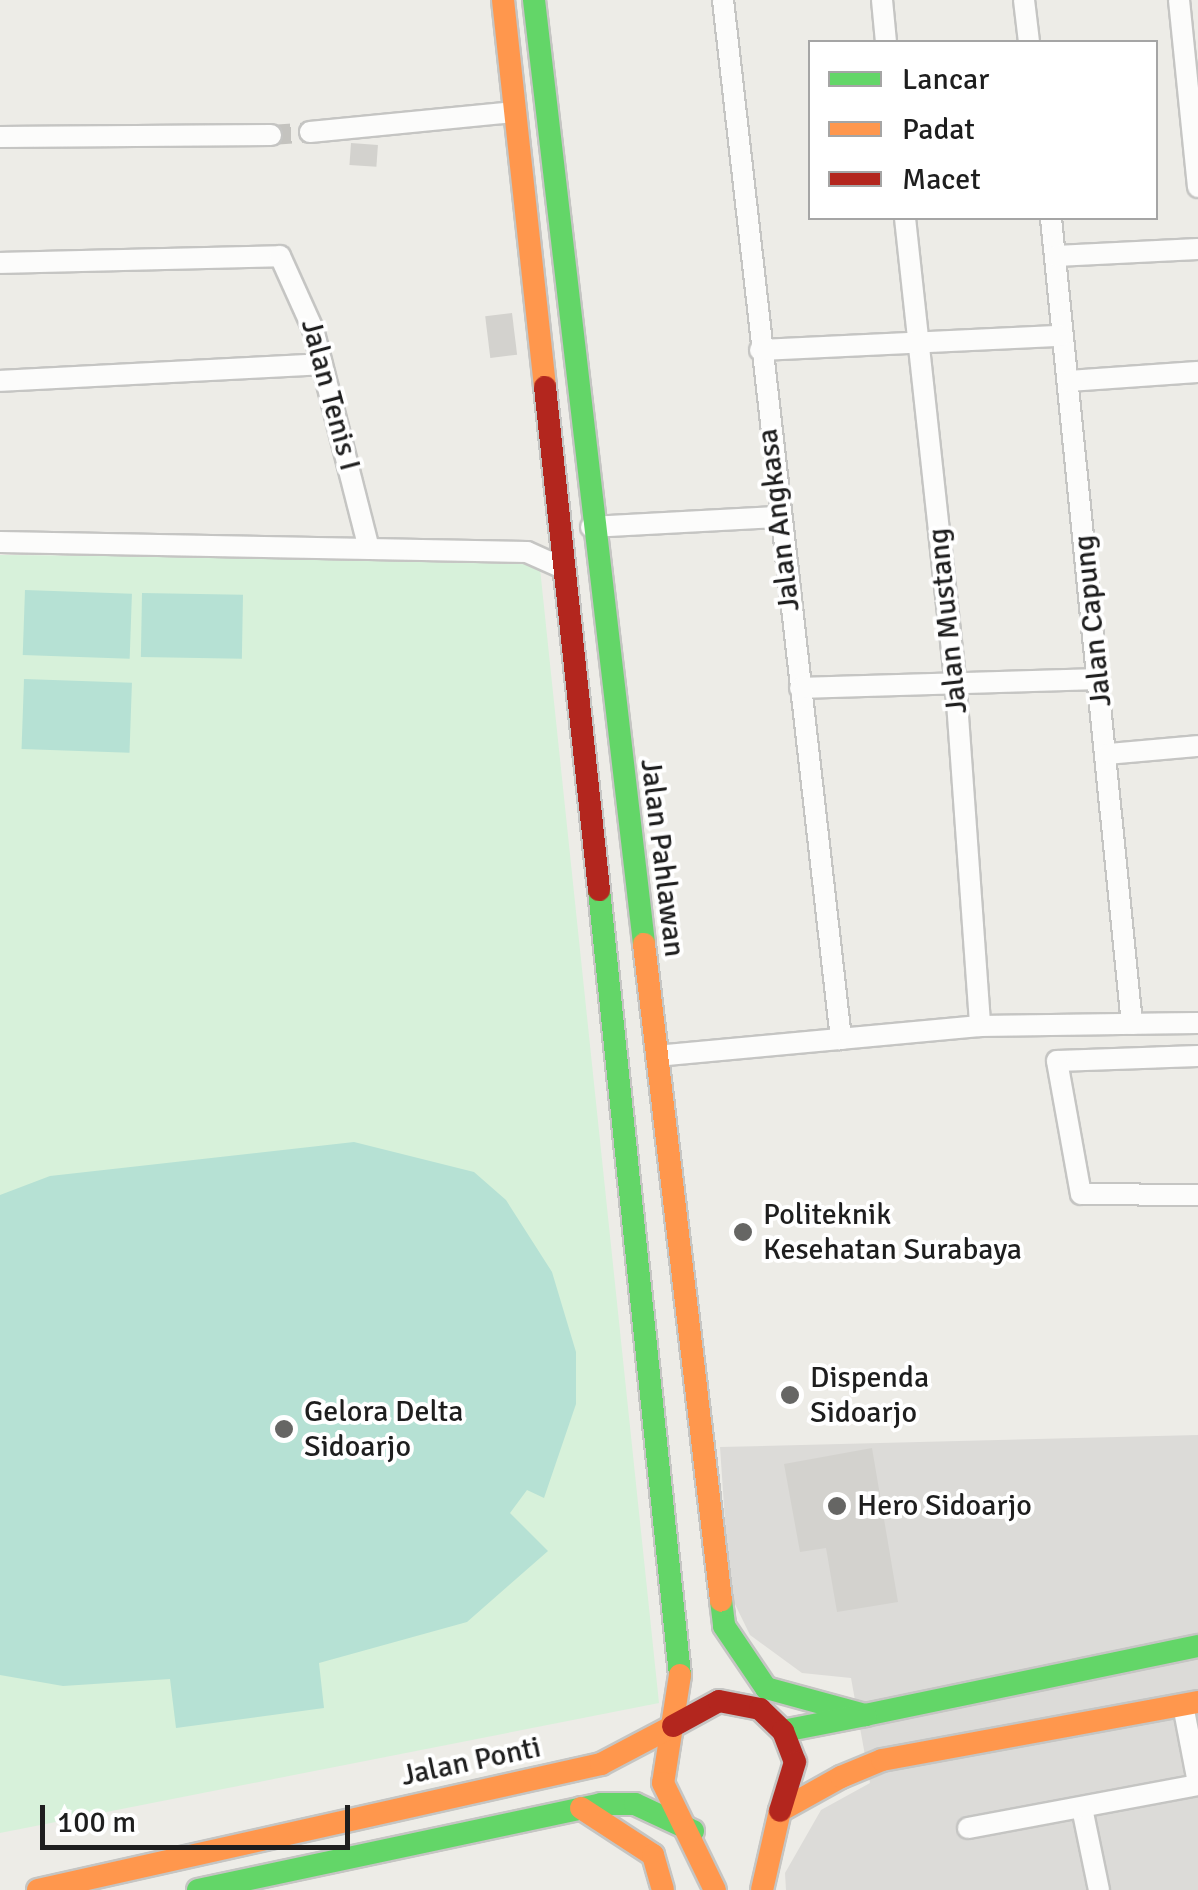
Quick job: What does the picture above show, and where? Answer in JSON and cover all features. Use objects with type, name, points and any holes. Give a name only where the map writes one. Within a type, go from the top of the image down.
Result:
[{"type":"main road","points":[[503,0],[561,567],[679,1633],[675,1724],[663,1783],[693,1831],[715,1890]]},
{"type":"main road","name":"Jalan Pahlawan","points":[[534,0],[591,527],[724,1626],[746,1671],[785,1698],[865,1714]]},
{"type":"main road","points":[[784,1730],[1198,1646]]},
{"type":"main road","points":[[675,1724],[734,1701],[784,1730],[795,1762],[762,1890]]},
{"type":"main road","points":[[780,1811],[882,1760],[1190,1703]]},
{"type":"main road","name":"Jalan Ponti","points":[[38,1890],[601,1764],[675,1724]]},
{"type":"main road","points":[[198,1890],[581,1808],[635,1804],[693,1831]]},
{"type":"main road","points":[[581,1808],[642,1844],[663,1890]]},
{"type":"street","name":"Jalan Angkasa","points":[[723,0],[776,517],[841,1040]]},
{"type":"street","points":[[882,0],[886,40]]},
{"type":"street","points":[[1024,0],[1030,40]]},
{"type":"street","points":[[1179,0],[1198,186]]},
{"type":"street","points":[[310,132],[514,112]]},
{"type":"street","points":[[0,138],[271,136]]},
{"type":"street","name":"Jalan Mustang","points":[[904,220],[956,688],[980,1026]]},
{"type":"street","name":"Jalan Capung","points":[[1052,220],[1132,1024]]},
{"type":"street","points":[[1056,256],[1198,249]]},
{"type":"street","name":"Jalan Tenis I","points":[[0,263],[271,254],[302,295],[370,548]]},
{"type":"street","points":[[760,350],[1062,336]]},
{"type":"street","points":[[0,381],[321,364]]},
{"type":"street","points":[[1068,380],[1198,372]]},
{"type":"street","points":[[591,527],[776,517]]},
{"type":"street","points":[[527,552],[558,526]]},
{"type":"street","points":[[0,542],[527,552],[561,567]]},
{"type":"street","points":[[800,688],[956,688],[1098,679]]},
{"type":"street","points":[[1108,754],[1198,746]]},
{"type":"street","points":[[656,1056],[980,1026],[1198,1023]]},
{"type":"street","points":[[1198,1056],[1057,1061],[1081,1194],[1198,1195]]},
{"type":"street","points":[[968,1828],[1198,1784],[1190,1703]]},
{"type":"street","points":[[1077,1810],[1088,1890]]},
{"type":"street","points":[[1077,1810],[1099,1890]]},
{"type":"shaded area","points":[[1198,1435],[1198,1890],[786,1890],[785,1873],[821,1810],[870,1783],[851,1678],[802,1673],[750,1635],[730,1594],[720,1447]]},
{"type":"green space","points":[[0,555],[539,559],[659,1703],[0,1833]]},
{"type":"green space","points":[[25,590],[132,594],[130,659],[23,655]]},
{"type":"green space","points":[[142,593],[243,595],[242,659],[141,657]]},
{"type":"green space","points":[[24,679],[132,683],[129,753],[22,749]]},
{"type":"green space","name":"Gelora Delta Sidoarjo","points":[[354,1142],[474,1172],[506,1200],[552,1272],[576,1352],[576,1404],[544,1498],[527,1490],[510,1513],[548,1551],[467,1622],[319,1663],[324,1708],[176,1728],[170,1679],[63,1686],[0,1675],[0,1195],[50,1176]]},
{"type":"building","points":[[351,143],[378,145],[376,167],[349,165]]},
{"type":"building","points":[[512,313],[517,355],[490,358],[485,316]]},
{"type":"building","name":"Hero Sidoarjo","points":[[872,1448],[898,1602],[837,1612],[826,1548],[800,1552],[784,1464]]},
{"type":"tunnel","points":[[271,135],[310,132]]},
{"type":"traffic: fast","points":[[534,0],[644,944]]},
{"type":"traffic: fast","points":[[599,890],[680,1675]]},
{"type":"traffic: fast","points":[[721,1600],[724,1626],[766,1688],[865,1715],[1198,1646]]},
{"type":"traffic: fast","points":[[783,1731],[865,1715]]},
{"type":"traffic: fast","points":[[198,1890],[601,1804],[635,1804],[693,1831]]},
{"type":"traffic: slow","points":[[503,0],[545,387]]},
{"type":"traffic: slow","points":[[644,944],[721,1600]]},
{"type":"traffic: slow","points":[[680,1675],[663,1783],[715,1890]]},
{"type":"traffic: slow","points":[[762,1890],[780,1811],[841,1777],[882,1760],[1198,1702]]},
{"type":"traffic: slow","points":[[38,1890],[601,1764],[673,1726]]},
{"type":"traffic: slow","points":[[581,1808],[653,1855],[663,1890]]},
{"type":"traffic: jam","points":[[545,387],[599,890]]},
{"type":"traffic: jam","points":[[673,1726],[719,1701],[760,1709],[783,1731],[795,1762],[780,1811]]},
{"type":"place","name":"Politeknik Kesehatan Surabaya","points":[[743,1232]]},
{"type":"place","name":"Dispenda Sidoarjo","points":[[790,1395]]},
{"type":"place","name":"Gelora Delta Sidoarjo","points":[[284,1429]]},
{"type":"place","name":"Hero Sidoarjo","points":[[837,1506]]}]
